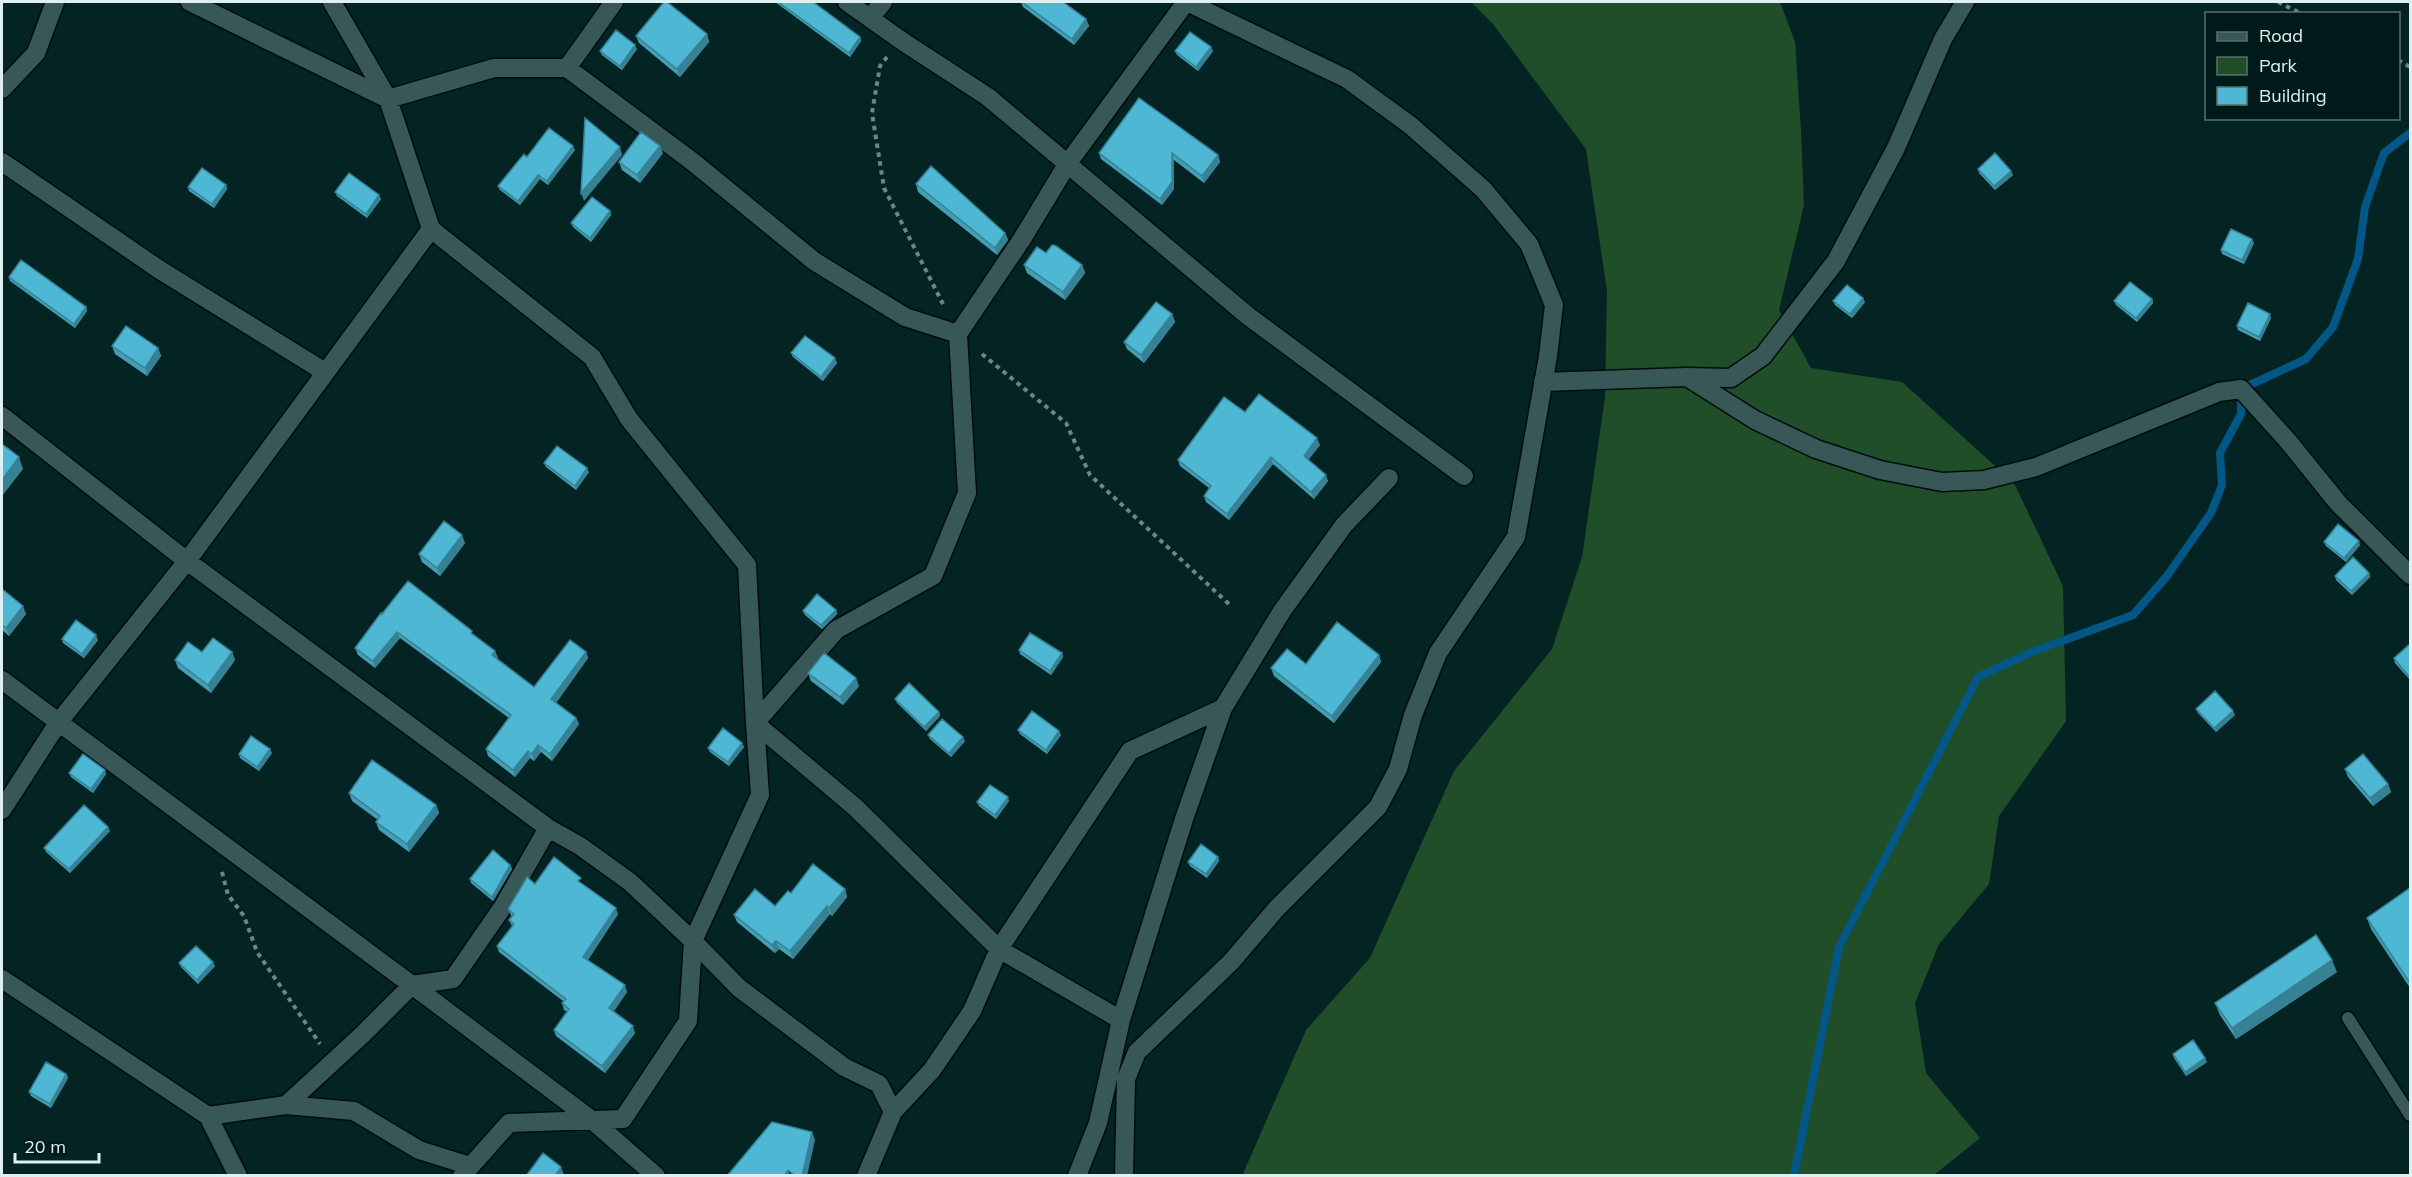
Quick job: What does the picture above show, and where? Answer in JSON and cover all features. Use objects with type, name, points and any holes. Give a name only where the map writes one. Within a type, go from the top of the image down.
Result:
[{"type":"street","points":[[2,89],[36,53],[55,2]]},
{"type":"street","points":[[190,2],[388,99],[494,68],[567,68],[693,162],[814,261],[904,317],[958,334]]},
{"type":"street","points":[[208,1116],[286,1105],[354,1111],[419,1150],[466,1171],[509,1123],[623,1119],[688,1021],[693,941],[760,795],[747,565],[629,419],[592,357],[431,229],[388,99],[332,2]]},
{"type":"street","points":[[567,68],[614,2]]},
{"type":"street","points":[[847,2],[988,97],[1248,316],[1464,476]]},
{"type":"street","points":[[870,18],[883,2]]},
{"type":"street","points":[[755,723],[836,630],[933,576],[967,493],[958,334],[1022,239],[1068,163],[1187,2],[1347,79],[1410,125],[1483,189],[1529,244],[1554,305],[1516,537],[1438,653],[1413,715],[1398,769],[1378,807],[1276,908],[1231,962],[1137,1052],[1126,1079],[1124,1176]]},
{"type":"street","points":[[1543,382],[1688,377],[1731,378],[1763,356],[1836,261],[1896,148],[1943,39],[1965,2]]},
{"type":"street","points":[[2,162],[160,270],[325,372]]},
{"type":"street","points":[[2,810],[58,723],[187,561],[431,229]]},
{"type":"street","points":[[1688,377],[1755,420],[1816,449],[1881,470],[1942,482],[1984,480],[2036,467],[2219,392],[2241,389],[2287,440],[2338,503],[2410,575]]},
{"type":"street","points":[[2,416],[187,561],[548,828],[580,846],[630,882],[739,988],[844,1067],[879,1084],[893,1112]]},
{"type":"street","points":[[1077,1176],[1098,1123],[1121,1020],[1184,819],[1223,708],[1282,611],[1344,525],[1389,478]]},
{"type":"street","points":[[2,680],[593,1121],[656,1176]]},
{"type":"street","points":[[866,1176],[893,1112],[932,1070],[972,1011],[999,949],[1130,751],[1223,708]]},
{"type":"street","points":[[755,723],[855,807],[999,949],[1121,1020]]},
{"type":"street","points":[[286,1105],[412,985],[453,979],[504,905],[548,828]]},
{"type":"street","points":[[2,979],[208,1116],[238,1176]]},
{"type":"lane","points":[[2348,1018],[2410,1115]]},
{"type":"path","points":[[2278,2],[2298,12]]},
{"type":"path","points":[[902,41],[879,66],[872,113],[884,188],[958,334],[1066,423],[1090,475],[1230,605]]},
{"type":"path","points":[[212,837],[228,895],[244,916],[257,952],[333,1062]]},
{"type":"green space","points":[[1471,2],[1780,2],[1795,42],[1804,205],[1779,310],[1811,368],[1902,382],[2014,483],[2063,586],[2066,721],[1999,816],[1989,884],[1939,944],[1915,1003],[1926,1073],[1980,1138],[1934,1175],[1242,1176],[1306,1030],[1370,958],[1454,771],[1552,649],[1582,557],[1605,397],[1607,291],[1586,149],[1493,24]]},
{"type":"building","points":[[664,2],[707,34],[677,69],[636,36]]},
{"type":"building","points":[[778,2],[813,2],[860,37],[849,53]]},
{"type":"building","points":[[1022,2],[1063,2],[1086,19],[1072,39]]},
{"type":"building","points":[[616,30],[635,45],[620,66],[600,51]]},
{"type":"building","points":[[1190,32],[1211,47],[1196,67],[1175,51]]},
{"type":"building","points":[[1139,98],[1218,155],[1202,176],[1172,153],[1172,182],[1160,199],[1099,153]]},
{"type":"building","points":[[585,118],[620,147],[581,193]]},
{"type":"building","points":[[549,128],[573,146],[547,181],[538,175],[518,201],[498,186],[524,154],[527,157]]},
{"type":"building","points":[[641,132],[660,146],[637,175],[619,162]]},
{"type":"building","points":[[1995,153],[2011,171],[1994,186],[1978,169]]},
{"type":"building","points":[[931,166],[1005,233],[995,248],[916,184]]},
{"type":"building","points":[[202,168],[226,185],[212,204],[188,187]]},
{"type":"building","points":[[349,173],[379,195],[366,214],[335,192]]},
{"type":"building","points":[[592,197],[610,211],[590,238],[571,223]]},
{"type":"building","points":[[2231,229],[2252,239],[2242,260],[2221,250]]},
{"type":"building","points":[[1052,245],[1082,265],[1063,292],[1024,265],[1037,247],[1046,253]]},
{"type":"building","points":[[21,260],[86,307],[74,324],[9,277]]},
{"type":"building","points":[[2130,282],[2152,299],[2136,318],[2114,301]]},
{"type":"building","points":[[1847,285],[1863,298],[1850,314],[1833,301]]},
{"type":"building","points":[[1156,302],[1172,314],[1141,355],[1124,342]]},
{"type":"building","points":[[2248,303],[2270,314],[2259,337],[2237,326]]},
{"type":"building","points":[[126,326],[158,348],[145,368],[112,346]]},
{"type":"building","points":[[805,336],[835,358],[821,377],[791,353]]},
{"type":"building","points":[[1259,394],[1317,438],[1304,456],[1326,475],[1311,492],[1271,457],[1227,514],[1204,496],[1211,486],[1178,460],[1224,397],[1245,412]]},
{"type":"building","points":[[2,444],[19,457],[2,480]]},
{"type":"building","points":[[557,446],[587,468],[575,486],[544,463]]},
{"type":"building","points":[[444,521],[462,535],[437,568],[419,554]]},
{"type":"building","points":[[2338,524],[2359,541],[2344,558],[2324,542]]},
{"type":"building","points":[[2353,557],[2369,573],[2351,591],[2335,576]]},
{"type":"building","points":[[408,581],[472,631],[471,633],[495,651],[492,655],[534,687],[570,640],[586,652],[551,699],[576,718],[550,754],[538,745],[532,754],[528,751],[513,770],[486,749],[511,715],[397,632],[373,661],[355,648]]},
{"type":"building","points":[[2,589],[23,606],[6,628],[2,625]]},
{"type":"building","points":[[817,594],[836,610],[821,625],[803,611]]},
{"type":"building","points":[[76,620],[96,635],[82,654],[62,639]]},
{"type":"building","points":[[1337,622],[1379,655],[1332,716],[1271,668],[1287,649],[1306,664]]},
{"type":"building","points":[[1030,633],[1062,653],[1050,671],[1019,650]]},
{"type":"building","points":[[213,638],[232,652],[208,685],[175,660],[188,642],[202,652]]},
{"type":"building","points":[[2410,644],[2410,678],[2394,658]]},
{"type":"building","points":[[824,653],[856,678],[840,697],[808,673]]},
{"type":"building","points":[[909,683],[939,712],[924,727],[895,699]]},
{"type":"building","points":[[2215,691],[2233,711],[2214,728],[2196,709]]},
{"type":"building","points":[[1032,711],[1059,731],[1046,750],[1018,730]]},
{"type":"building","points":[[942,719],[963,737],[949,753],[928,735]]},
{"type":"building","points":[[723,728],[742,743],[728,762],[708,748]]},
{"type":"building","points":[[251,736],[270,749],[257,767],[239,754]]},
{"type":"building","points":[[83,754],[105,770],[91,789],[69,773]]},
{"type":"building","points":[[2363,754],[2388,784],[2370,798],[2345,769]]},
{"type":"building","points":[[372,760],[436,805],[407,844],[376,822],[380,816],[349,793]]},
{"type":"building","points":[[990,785],[1008,797],[995,815],[977,802]]},
{"type":"building","points":[[84,805],[108,827],[69,869],[44,848]]},
{"type":"building","points":[[1201,844],[1218,857],[1206,874],[1188,862]]},
{"type":"building","points":[[493,850],[510,865],[492,897],[470,879]]},
{"type":"building","points":[[554,857],[581,878],[578,881],[616,908],[583,957],[625,985],[609,1008],[633,1026],[602,1066],[554,1030],[569,1009],[562,1003],[566,999],[497,946],[514,924],[509,920],[514,914],[508,909],[527,877],[535,884]]},
{"type":"building","points":[[813,864],[845,889],[829,908],[827,906],[790,951],[776,941],[772,945],[734,915],[755,889],[775,906],[788,891],[791,893]]},
{"type":"building","points":[[2410,888],[2410,983],[2367,918]]},
{"type":"building","points":[[2316,935],[2332,960],[2232,1028],[2215,1003]]},
{"type":"building","points":[[196,946],[213,962],[197,980],[179,963]]},
{"type":"building","points":[[2193,1040],[2205,1058],[2185,1072],[2173,1054]]},
{"type":"building","points":[[46,1062],[66,1074],[50,1104],[29,1092]]},
{"type":"building","points":[[772,1122],[812,1132],[802,1176],[795,1176],[788,1170],[784,1176],[727,1176]]},
{"type":"building","points":[[543,1153],[561,1167],[555,1176],[526,1176]]},
{"type":"waterway","points":[[1794,1176],[1839,947],[1978,677],[2032,652],[2133,615],[2167,576],[2211,513],[2222,485],[2220,453],[2241,414],[2241,389],[2306,359],[2333,327],[2358,259],[2365,207],[2384,153],[2410,133]]}]
